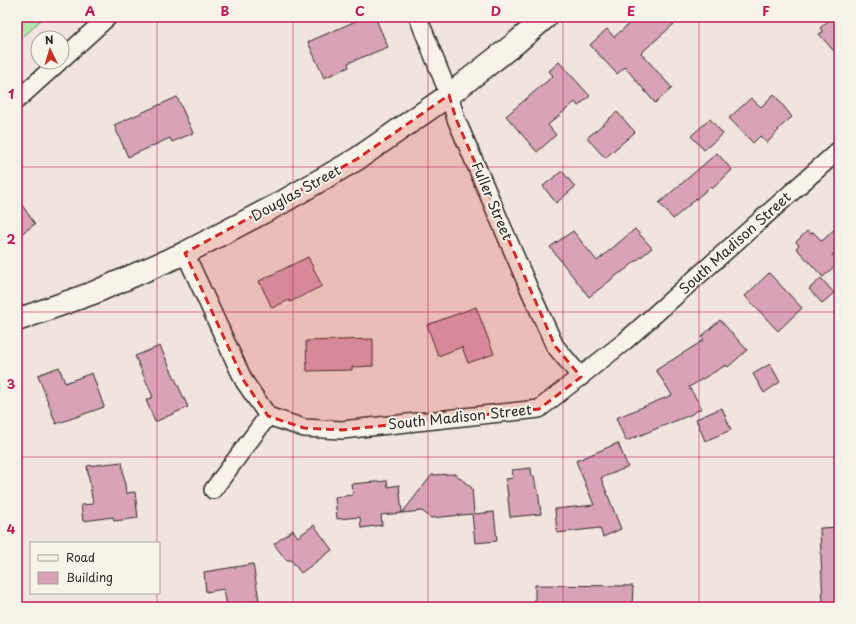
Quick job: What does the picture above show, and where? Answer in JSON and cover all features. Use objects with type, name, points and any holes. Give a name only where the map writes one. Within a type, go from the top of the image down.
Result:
[{"type":"street","points":[[70,52],[108,17]]},
{"type":"street","name":"Fuller Street","points":[[418,17],[449,95],[456,119],[530,292],[555,346],[581,377]]},
{"type":"street","name":"Douglas Street","points":[[17,320],[93,293],[185,253],[279,204],[357,159],[449,95],[517,42],[546,17]]},
{"type":"street","points":[[17,100],[50,70]]},
{"type":"street","name":"South Madison Street","points":[[268,416],[304,428],[342,430],[539,409],[624,342],[839,150]]},
{"type":"street","points":[[185,253],[244,381],[268,416],[213,490]]},
{"type":"highlighted area","points":[[449,95],[456,119],[555,346],[581,377],[539,409],[342,430],[304,428],[268,416],[244,381],[185,253],[357,159]]},
{"type":"green space","points":[[17,17],[44,17],[30,30],[17,43]]},
{"type":"building","points":[[365,17],[375,17],[388,47],[348,63],[349,67],[324,78],[308,42]]},
{"type":"building","points":[[637,17],[682,17],[641,53],[672,88],[655,103],[625,67],[617,74],[590,45],[607,29],[614,37]]},
{"type":"building","points":[[833,17],[839,17],[839,57],[819,34],[823,32],[820,28]]},
{"type":"building","points":[[559,62],[590,96],[578,106],[575,102],[548,125],[556,135],[537,152],[506,116],[553,76],[549,71]]},
{"type":"building","points":[[774,94],[792,117],[778,129],[779,130],[767,143],[760,136],[753,143],[729,118],[751,98],[761,107]]},
{"type":"building","points":[[177,97],[193,133],[172,142],[170,138],[128,157],[114,125]]},
{"type":"building","points":[[617,112],[635,132],[605,158],[587,138]]},
{"type":"building","points":[[710,119],[723,134],[704,150],[691,136]]},
{"type":"building","points":[[717,153],[732,170],[712,189],[710,187],[673,219],[659,203]]},
{"type":"building","points":[[562,171],[575,187],[556,203],[543,186]]},
{"type":"building","points":[[17,198],[35,224],[17,237]]},
{"type":"building","points":[[839,225],[839,249],[832,255],[839,262],[823,277],[796,248],[799,245],[796,242],[807,231],[811,234],[813,232],[822,241]]},
{"type":"building","points":[[635,229],[652,248],[589,297],[550,247],[573,231],[597,261]]},
{"type":"building","points":[[308,257],[322,286],[290,302],[289,300],[272,308],[259,281]]},
{"type":"building","points":[[769,273],[802,308],[778,331],[745,296]]},
{"type":"building","points":[[821,278],[834,293],[822,303],[809,289]]},
{"type":"building","points":[[476,307],[494,354],[468,363],[462,347],[438,356],[427,325]]},
{"type":"building","points":[[720,320],[747,350],[728,367],[726,365],[689,387],[702,408],[690,415],[626,441],[616,418],[672,395],[656,370],[704,340],[701,337]]},
{"type":"building","points":[[373,339],[373,366],[352,367],[352,370],[307,371],[306,341]]},
{"type":"building","points":[[160,346],[188,407],[155,422],[146,400],[153,397],[135,356]]},
{"type":"building","points":[[770,364],[780,382],[764,393],[753,374]]},
{"type":"building","points":[[59,367],[65,383],[92,373],[104,407],[56,424],[38,375]]},
{"type":"building","points":[[722,408],[731,430],[705,441],[696,419]]},
{"type":"building","points":[[618,443],[628,467],[601,478],[621,529],[603,537],[600,528],[557,533],[555,509],[594,505],[576,461]]},
{"type":"building","points":[[122,462],[126,493],[135,492],[138,518],[114,521],[113,517],[83,521],[81,505],[93,504],[87,466]]},
{"type":"building","points":[[531,468],[532,476],[534,476],[536,488],[538,490],[541,514],[510,517],[506,479],[513,478],[512,470]]},
{"type":"building","points":[[455,474],[472,488],[474,514],[494,512],[497,541],[475,543],[472,514],[431,518],[422,511],[402,513],[432,475]]},
{"type":"building","points":[[387,481],[388,487],[399,485],[402,513],[381,515],[382,525],[361,528],[360,517],[337,519],[335,497],[353,495],[351,484]]},
{"type":"building","points":[[314,525],[332,550],[301,573],[291,560],[286,560],[274,544],[293,530],[298,537]]},
{"type":"building","points":[[839,527],[839,607],[823,607],[820,528]]},
{"type":"building","points":[[253,564],[259,600],[244,603],[245,607],[227,607],[224,589],[206,592],[204,572]]},
{"type":"building","points":[[535,585],[633,586],[632,607],[535,607]]}]
